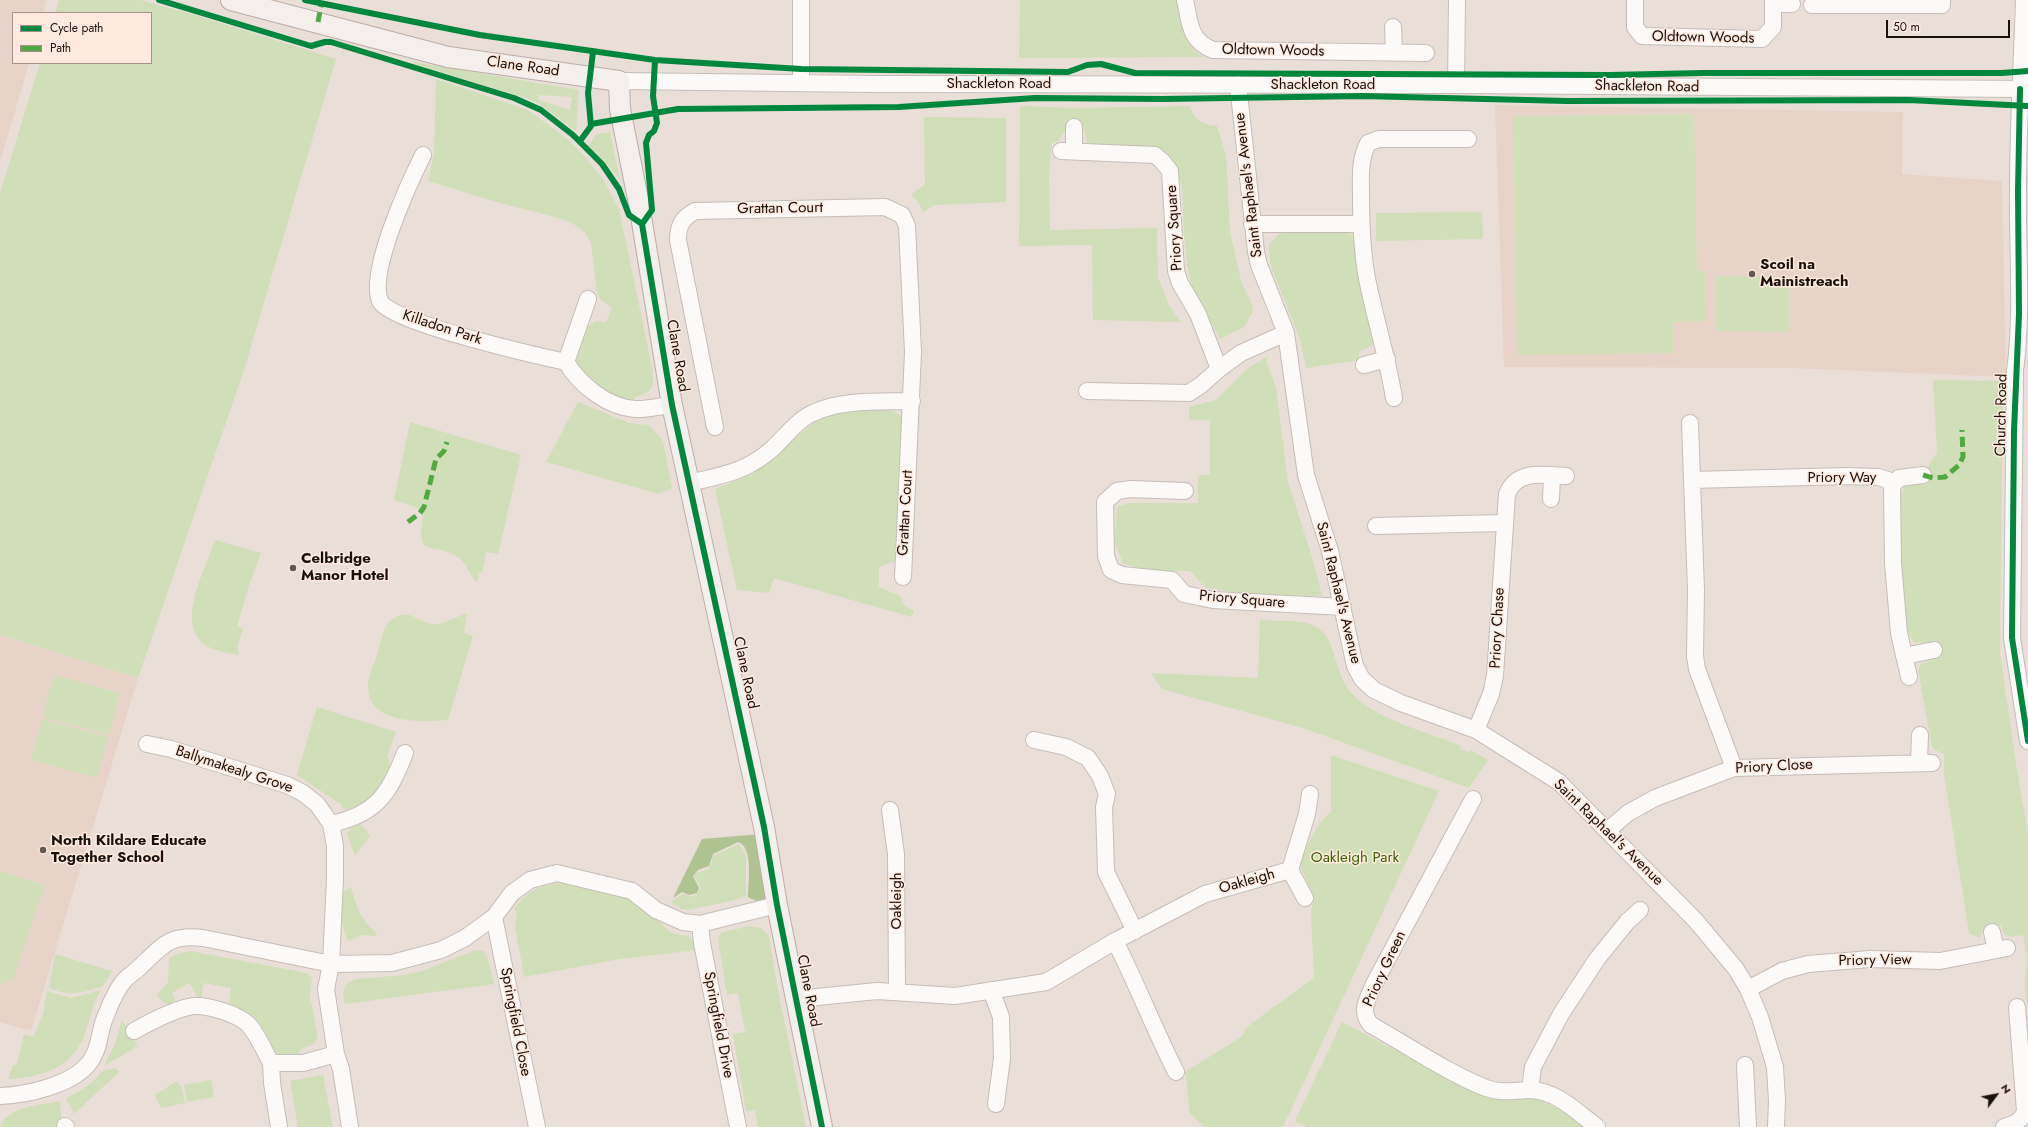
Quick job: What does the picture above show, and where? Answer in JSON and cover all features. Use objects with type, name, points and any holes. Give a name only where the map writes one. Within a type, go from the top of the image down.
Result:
[{"type":"main road","name":"Clane Road","points":[[231,0],[448,57],[619,81],[620,109],[642,224],[672,404],[764,827],[777,905],[797,999],[808,1065],[822,1127]]},
{"type":"street","points":[[801,0],[801,83]]},
{"type":"street","name":"Oldtown Woods","points":[[1185,0],[1194,37],[1199,43],[1213,50],[1426,53]]},
{"type":"street","points":[[1456,85],[1457,0]]},
{"type":"street","name":"Oldtown Woods","points":[[1635,0],[1635,28],[1638,33],[1646,38],[1762,39],[1773,27],[1773,2]]},
{"type":"street","points":[[1812,5],[1942,5],[1942,0]]},
{"type":"street","name":"Church Road","points":[[2024,0],[2024,89],[2018,191],[2019,314],[2014,431],[2012,631],[2028,741]]},
{"type":"street","points":[[1773,2],[1792,4]]},
{"type":"street","points":[[1393,27],[1394,53]]},
{"type":"street","name":"Shackleton Road","points":[[619,81],[2024,89]]},
{"type":"street","name":"Saint Raphael's Avenue","points":[[1238,84],[1252,224],[1259,265],[1286,333],[1306,475],[1330,551],[1355,666],[1368,685],[1374,690],[1402,703],[1476,730],[1558,782],[1608,830],[1717,944],[1736,969],[1748,989],[1766,1033],[1775,1066],[1777,1101],[1776,1127]]},
{"type":"street","name":"Priory Square","points":[[1074,127],[1068,151],[1155,155],[1162,161],[1170,172],[1176,271],[1180,283],[1198,314],[1219,369]]},
{"type":"street","points":[[1394,398],[1387,359],[1369,288],[1363,257],[1361,224],[1361,159],[1368,143],[1379,139],[1468,139]]},
{"type":"street","name":"Killadon Park","points":[[423,155],[406,188],[379,269],[377,287],[382,303],[394,312],[424,324],[529,354],[566,362]]},
{"type":"street","name":"Grattan Court","points":[[714,427],[678,240],[678,230],[682,221],[695,211],[885,207],[902,215],[908,226],[913,343],[912,401],[903,577]]},
{"type":"street","points":[[1252,224],[1361,224]]},
{"type":"street","points":[[588,299],[566,362],[579,381],[608,401],[635,409],[672,404]]},
{"type":"street","points":[[1087,391],[1189,393],[1242,353],[1286,333]]},
{"type":"street","points":[[1364,365],[1387,359]]},
{"type":"street","points":[[689,483],[740,471],[754,463],[813,413],[860,403],[912,401]]},
{"type":"street","points":[[1690,423],[1696,590],[1696,669],[1734,768]]},
{"type":"street","name":"Priory Chase","points":[[1476,730],[1491,694],[1495,676],[1507,494],[1513,484],[1530,474],[1559,475],[1551,498]]},
{"type":"street","points":[[1892,486],[1898,478],[1924,475]]},
{"type":"street","name":"Priory Way","points":[[1692,480],[1878,477],[1888,480],[1892,486],[1893,563],[1898,633],[1908,676]]},
{"type":"street","name":"Priory Square","points":[[1185,492],[1132,489],[1118,491],[1105,502],[1106,556],[1111,570],[1122,575],[1172,580],[1184,594],[1213,600],[1343,606]]},
{"type":"street","points":[[1376,526],[1504,523]]},
{"type":"street","points":[[1904,656],[1934,650]]},
{"type":"street","name":"Priory Close","points":[[1608,830],[1628,813],[1655,798],[1734,768],[1926,763],[1920,735]]},
{"type":"street","points":[[1034,740],[1066,747],[1088,758],[1100,776],[1107,794],[1104,807],[1106,872],[1135,931]]},
{"type":"street","name":"Ballymakealy Grove","points":[[146,744],[171,749],[287,785],[303,793],[318,804],[331,824],[335,846],[330,964],[326,989],[336,1054],[341,1069],[350,1127]]},
{"type":"street","points":[[331,824],[347,821],[359,815],[382,798],[393,784],[405,753]]},
{"type":"street","name":"Oakleigh","points":[[797,999],[877,991],[955,996],[1046,982],[1115,942],[1205,894],[1290,870],[1307,814],[1310,794]]},
{"type":"street","name":"Priory Green","points":[[1473,799],[1374,984],[1364,1006],[1366,1020],[1371,1025],[1466,1080],[1488,1089],[1504,1093],[1530,1090],[1547,1093],[1562,1100],[1597,1127]]},
{"type":"street","name":"Oakleigh","points":[[890,810],[896,854],[897,992]]},
{"type":"street","points":[[1290,870],[1304,898]]},
{"type":"street","points":[[0,1096],[48,1087],[65,1081],[89,1064],[95,1054],[104,1021],[123,981],[140,967],[162,945],[172,940],[192,936],[330,964],[392,963],[413,959],[441,950],[465,938],[494,917],[512,893],[530,880],[557,873],[632,891],[656,910],[683,922],[700,924],[777,905]]},
{"type":"street","points":[[1530,1090],[1533,1067],[1565,1008],[1597,959],[1627,922],[1640,910]]},
{"type":"street","name":"Springfield Close","points":[[494,917],[536,1127]]},
{"type":"street","name":"Springfield Drive","points":[[700,924],[702,943],[738,1127]]},
{"type":"street","name":"Priory View","points":[[1748,989],[1782,971],[1808,964],[1870,959],[1940,961],[2001,949],[1992,932]]},
{"type":"street","points":[[1115,942],[1131,973],[1157,1034],[1176,1072]]},
{"type":"street","points":[[991,990],[1001,1017],[1002,1058],[996,1104]]},
{"type":"street","points":[[134,1031],[171,1013],[194,1006],[225,1011],[247,1023],[256,1034],[271,1063],[272,1083],[279,1127]]},
{"type":"street","points":[[2008,1127],[2022,1118],[2025,1111],[2023,1025],[2017,1007]]},
{"type":"street","points":[[271,1063],[303,1063],[336,1054]]},
{"type":"street","points":[[1745,1064],[1748,1127]]},
{"type":"shaded area","points":[[0,0],[46,0],[43,12],[12,12],[12,64],[29,64],[0,163]]},
{"type":"shaded area","name":"Scoil na Mainistreach","points":[[1495,105],[1903,112],[1902,174],[2002,181],[2006,377],[1791,368],[1504,367]]},
{"type":"shaded area","name":"North Kildare Educate Together School","points":[[0,635],[138,678],[31,1031],[0,1022]]},
{"type":"green space","points":[[59,0],[140,0],[195,15],[336,59],[244,370],[138,678],[0,635],[0,193],[40,64],[152,64],[152,12],[55,12]]},
{"type":"green space","points":[[1020,0],[1177,0],[1184,33],[1187,40],[1197,53],[1204,57],[1019,58]]},
{"type":"green space","points":[[414,62],[579,90],[576,131],[538,103],[526,98],[415,64]],"holes":[[[539,95],[572,97],[570,110],[538,100]]]},
{"type":"green space","points":[[436,79],[528,110],[566,138],[586,158],[604,181],[619,209],[652,367],[652,387],[646,393],[635,397],[633,402],[616,397],[602,389],[592,382],[575,363],[574,358],[586,328],[596,321],[606,322],[612,308],[600,299],[597,294],[591,243],[585,232],[575,225],[559,218],[496,202],[428,181],[434,152]]},
{"type":"green space","points":[[1020,106],[1076,108],[1190,106],[1194,115],[1200,121],[1217,126],[1226,155],[1230,231],[1241,281],[1253,307],[1252,313],[1244,327],[1220,339],[1192,286],[1187,265],[1184,235],[1182,185],[1173,167],[1088,145],[1082,123],[1068,122],[1065,131],[1057,142],[1052,143],[1049,174],[1050,230],[1157,228],[1158,277],[1169,305],[1181,322],[1093,320],[1092,245],[1019,246]]},
{"type":"green space","points":[[1694,114],[1697,271],[1705,271],[1706,321],[1673,322],[1673,353],[1517,355],[1513,116]]},
{"type":"green space","points":[[924,117],[1006,118],[1006,202],[934,205],[923,212],[919,203],[911,195],[925,184]]},
{"type":"green space","points":[[610,132],[621,181],[607,164],[588,146],[597,134]]},
{"type":"green space","points":[[1482,212],[1483,239],[1376,241],[1376,213]]},
{"type":"green space","points":[[1344,230],[1355,237],[1377,341],[1366,349],[1359,351],[1359,360],[1306,368],[1300,339],[1270,264],[1269,245],[1284,231]]},
{"type":"green space","points":[[1716,276],[1790,277],[1790,332],[1716,331]]},
{"type":"green space","points":[[1268,356],[1266,361],[1276,387],[1288,482],[1313,560],[1322,596],[1253,595],[1206,588],[1190,571],[1155,571],[1123,564],[1115,543],[1117,507],[1129,503],[1198,503],[1198,476],[1210,474],[1210,420],[1189,420],[1189,407],[1216,400],[1248,368]]},
{"type":"green space","points":[[1933,380],[2001,381],[2003,391],[2000,654],[2028,833],[2028,1008],[2025,988],[2027,960],[2023,935],[2011,937],[2004,934],[2001,925],[1983,929],[1980,938],[1969,933],[1944,775],[1944,754],[1932,747],[1918,670],[1922,663],[1938,658],[1935,642],[1915,643],[1909,633],[1904,617],[1901,597],[1899,552],[1900,498],[1905,486],[1927,481],[1928,467],[1937,452]]},
{"type":"green space","points":[[578,402],[629,423],[649,425],[663,441],[672,488],[659,494],[546,462]]},
{"type":"green space","points":[[863,411],[892,411],[901,416],[904,421],[896,560],[879,567],[879,587],[900,596],[905,606],[914,611],[912,617],[774,578],[769,593],[737,590],[715,489],[753,474],[820,418],[833,414]]},
{"type":"green space","points":[[410,422],[521,455],[498,554],[486,552],[482,573],[479,573],[477,582],[459,558],[451,553],[429,548],[425,545],[422,540],[421,531],[423,516],[416,507],[394,500]]},
{"type":"green space","points":[[215,540],[261,553],[249,585],[237,626],[243,629],[237,647],[239,655],[216,650],[204,644],[196,634],[192,622],[193,608],[200,579]]},
{"type":"green space","points":[[467,613],[464,633],[473,636],[448,720],[425,721],[399,718],[387,715],[377,708],[371,699],[368,683],[384,632],[390,621],[402,615],[407,615],[432,624],[441,624]]},
{"type":"green space","points":[[1260,619],[1273,621],[1294,621],[1314,626],[1322,631],[1328,639],[1343,679],[1348,689],[1356,698],[1392,720],[1461,746],[1460,749],[1468,752],[1471,750],[1488,760],[1469,788],[1303,728],[1162,689],[1151,673],[1258,678]]},
{"type":"green space","points":[[54,675],[120,693],[109,735],[42,717]]},
{"type":"green space","points":[[317,707],[396,732],[387,756],[390,765],[389,774],[385,783],[370,798],[351,808],[343,810],[342,805],[297,775]]},
{"type":"green space","points":[[42,719],[108,737],[97,778],[31,760]]},
{"type":"green space","name":"Oakleigh Park","points":[[1331,755],[1439,791],[1283,1127],[1204,1127],[1190,1113],[1185,1072],[1241,1037],[1248,1026],[1314,978],[1311,914],[1314,897],[1299,863],[1316,829],[1331,812]]},
{"type":"green space","points":[[360,824],[370,835],[355,856],[347,834],[353,826]]},
{"type":"green space","points":[[761,834],[771,899],[758,902],[748,897],[748,858],[743,845],[738,842],[713,854],[709,866],[698,870],[693,876],[699,888],[697,893],[689,895],[682,892],[673,898],[702,839]]},
{"type":"green space","points":[[739,844],[746,854],[746,896],[731,901],[687,910],[681,909],[671,902],[683,894],[694,897],[701,888],[694,876],[698,872],[709,867],[713,856]]},
{"type":"green space","points":[[0,871],[45,885],[13,979],[0,984]]},
{"type":"green space","points":[[564,883],[634,899],[671,933],[688,936],[691,938],[697,950],[620,959],[524,977],[515,925],[517,912],[514,909],[519,902],[536,889],[548,885]]},
{"type":"green space","points":[[351,887],[360,913],[371,929],[377,933],[375,936],[362,935],[348,941],[345,935],[341,911],[342,892]]},
{"type":"green space","points":[[750,926],[761,928],[769,936],[778,991],[806,1127],[758,1127],[755,1110],[746,1111],[733,1034],[745,1032],[738,993],[727,995],[718,939],[722,932]]},
{"type":"green space","points":[[476,950],[484,951],[488,959],[494,984],[345,1004],[343,995],[344,988],[351,981],[356,979],[404,975],[419,972]]},
{"type":"green space","points":[[190,951],[307,973],[312,977],[310,996],[318,1037],[314,1044],[303,1048],[299,1052],[299,1056],[285,1057],[276,1053],[263,1028],[253,1016],[229,1003],[231,988],[204,983],[200,1001],[189,983],[172,993],[177,1004],[170,1005],[163,1002],[157,995],[168,982],[169,959],[176,954]]},
{"type":"green space","points":[[55,954],[112,971],[103,986],[89,991],[70,993],[56,991],[49,988]]},
{"type":"green space","points":[[101,990],[93,1006],[80,1046],[73,1055],[64,1063],[44,1073],[8,1079],[13,1065],[17,1065],[24,1034],[33,1037],[43,1014],[47,991],[71,998]]},
{"type":"green space","points":[[122,1020],[138,1046],[104,1066],[115,1044]]},
{"type":"green space","points":[[1342,1022],[1468,1088],[1511,1101],[1532,1097],[1561,1110],[1585,1127],[1307,1127],[1295,1121]]},
{"type":"green space","points":[[115,1068],[119,1072],[74,1114],[66,1098],[90,1084],[101,1072]]},
{"type":"green space","points":[[323,1075],[333,1127],[298,1127],[290,1081]]},
{"type":"green space","points":[[211,1080],[214,1097],[187,1102],[184,1085]]},
{"type":"green space","points":[[177,1081],[181,1086],[185,1103],[161,1108],[155,1095]]},
{"type":"green space","points":[[60,1101],[62,1127],[0,1127],[4,1120],[17,1111],[35,1105]]},
{"type":"marked path","points":[[318,22],[322,1]]},
{"type":"marked path","points":[[1923,475],[1933,478],[1945,477],[1959,465],[1963,457],[1962,430]]},
{"type":"marked path","points":[[408,522],[420,513],[424,507],[436,459],[444,451],[447,442]]},
{"type":"cycle path","points":[[159,0],[311,46],[331,42],[514,98],[541,110],[573,135],[602,164],[619,189],[629,215],[642,224]]},
{"type":"cycle path","points":[[305,0],[480,35],[655,60],[801,69],[1068,72],[1087,65],[1101,64],[1135,73],[1609,75],[1703,73],[2002,73],[2028,71]]},
{"type":"cycle path","points":[[580,141],[591,126],[588,93],[593,52]]},
{"type":"cycle path","points":[[642,224],[652,210],[646,143],[649,135],[654,131],[657,123],[653,96],[655,60]]},
{"type":"cycle path","points":[[2020,89],[2018,191],[2019,314],[2014,431],[2012,638],[2028,741]]},
{"type":"cycle path","points":[[591,124],[678,109],[899,107],[1035,98],[1162,99],[1362,96],[1567,101],[1909,100],[2028,106]]},
{"type":"cycle path","points":[[642,224],[672,405],[764,827],[777,905],[822,1127]]},
{"type":"place","name":"Scoil na Mainistreach","points":[[1752,274]]},
{"type":"place","name":"Celbridge Manor Hotel","points":[[293,568]]},
{"type":"place","name":"North Kildare Educate Together School","points":[[43,850]]}]
